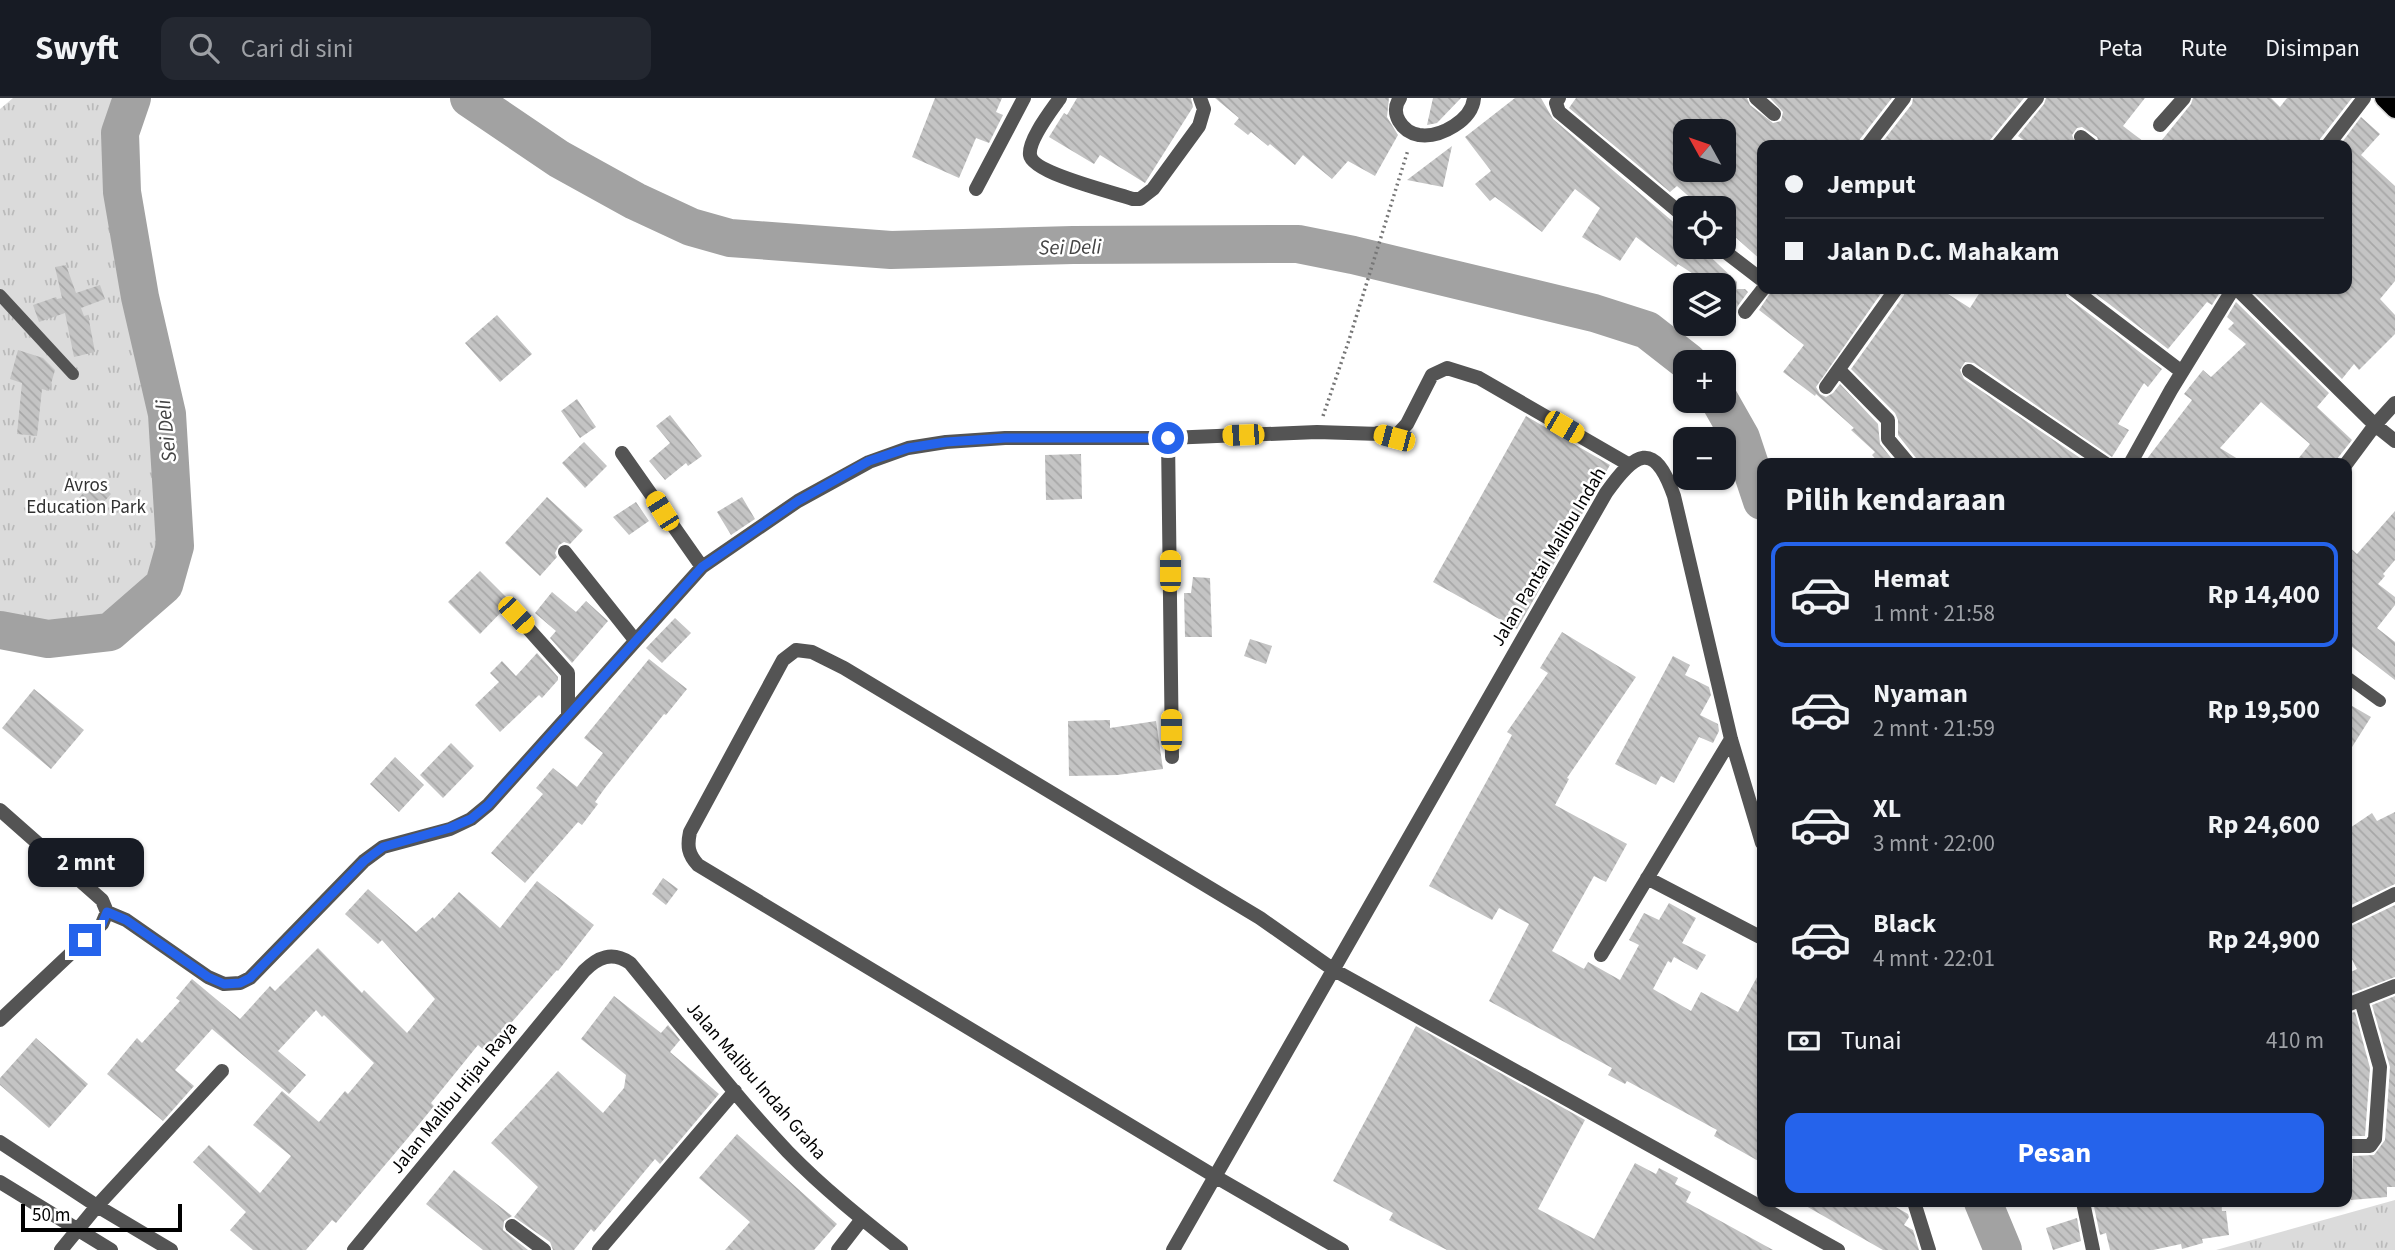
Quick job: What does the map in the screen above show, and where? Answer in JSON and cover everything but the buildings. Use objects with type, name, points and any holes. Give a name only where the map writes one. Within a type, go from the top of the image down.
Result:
[{"type":"main road","points":[[2384,98],[2395,109]]},
{"type":"street","points":[[976,189],[1024,98]]},
{"type":"street","points":[[1060,98],[1032,141],[1032,161],[1047,172],[1140,199],[1153,189],[1199,126],[1205,109],[1200,98]]},
{"type":"street","points":[[1400,98],[1395,110],[1397,118],[1413,133],[1422,135],[1432,134],[1459,123],[1472,110],[1474,98]]},
{"type":"street","points":[[1559,98],[1556,103],[1559,111],[1673,207]]},
{"type":"street","points":[[1756,98],[1774,114]]},
{"type":"street","points":[[1872,140],[1904,98]]},
{"type":"street","points":[[2002,140],[2037,98]]},
{"type":"street","points":[[2160,125],[2184,98]]},
{"type":"street","points":[[2332,140],[2364,98]]},
{"type":"street","points":[[1735,259],[1757,276]]},
{"type":"street","points":[[1745,312],[1759,294]]},
{"type":"street","points":[[1826,387],[1892,294]]},
{"type":"street","points":[[2080,294],[2182,372]]},
{"type":"street","points":[[2133,458],[2182,372],[2232,294]]},
{"type":"street","points":[[2240,294],[2375,425],[2395,441]]},
{"type":"street","points":[[0,810],[102,900],[107,912],[126,920],[208,977],[224,984],[240,983],[250,978],[364,861],[383,847],[450,828],[471,819],[488,805],[702,567],[798,501],[869,461],[908,448],[1005,438],[1168,438],[1317,432],[1379,434],[1394,438],[1407,424],[1432,375],[1447,368],[1479,378],[1628,464]]},
{"type":"street","points":[[1839,370],[1888,420],[1888,439],[1904,458]]},
{"type":"street","points":[[1969,371],[2097,458]]},
{"type":"street","points":[[2350,458],[2395,403]]},
{"type":"street","points":[[1168,438],[1172,757]]},
{"type":"street","points":[[622,453],[702,567]]},
{"type":"street","name":"Jalan Pantai Malibu Indah","points":[[1173,1250],[1606,493],[1634,460],[1648,457],[1656,461],[1667,477],[1677,509],[1731,739],[1757,826]]},
{"type":"street","points":[[565,552],[635,640]]},
{"type":"street","points":[[516,615],[568,673],[568,716]]},
{"type":"street","points":[[1342,1250],[1216,1178],[698,865],[690,856],[688,844],[691,832],[783,660],[796,650],[812,652],[844,668],[1260,918],[1334,970],[1757,1205]]},
{"type":"street","points":[[1601,956],[1731,739]]},
{"type":"street","points":[[1647,878],[1757,935]]},
{"type":"street","points":[[2352,916],[2395,894]]},
{"type":"street","points":[[0,1020],[102,924],[107,912]]},
{"type":"street","name":"Jalan Malibu Indah Graha","points":[[584,971],[594,960],[605,956],[615,956],[630,963],[789,1152],[820,1183],[901,1250]]},
{"type":"street","name":"Jalan Malibu Hijau Raya","points":[[354,1250],[584,971]]},
{"type":"street","points":[[2352,1146],[2370,1146],[2375,1139],[2380,1067],[2354,1002],[2395,986]]},
{"type":"street","points":[[61,1250],[97,1206],[222,1071]]},
{"type":"street","points":[[599,1250],[735,1091]]},
{"type":"street","points":[[0,1142],[97,1206],[171,1250]]},
{"type":"street","points":[[0,1182],[111,1250]]},
{"type":"street","points":[[1761,1207],[1838,1250]]},
{"type":"street","points":[[1916,1207],[1929,1250]]},
{"type":"street","points":[[2084,1207],[2093,1250]]},
{"type":"street","points":[[838,1250],[862,1219]]},
{"type":"street","points":[[512,1226],[544,1250]]},
{"type":"lane","points":[[0,295],[73,374]]},
{"type":"lane","points":[[2352,681],[2380,701]]},
{"type":"path","points":[[1317,432],[1349,340],[1413,133]]},
{"type":"green space","name":"Avros Education Park","points":[[13,98],[137,98],[120,133],[140,297],[167,414],[174,539],[164,585],[110,632],[48,639],[0,630],[0,109]]},
{"type":"green space","points":[[2395,1200],[2395,1250],[2216,1250]]},
{"type":"waterway","name":"Sei Deli","points":[[0,630],[48,639],[110,632],[164,585],[175,546],[167,414],[140,297],[122,192],[120,133],[132,98]]},
{"type":"waterway","name":"Sei Deli","points":[[469,98],[559,159],[635,201],[691,227],[730,238],[891,250],[1073,245],[1298,244],[1594,313],[1647,330],[1673,350]]},
{"type":"waterway","name":"Sei Deli","points":[[1727,413],[1741,438],[1757,486]]},
{"type":"waterway","name":"Sei Deli","points":[[1985,1207],[2003,1250]]},
{"type":"route","points":[[85,940],[102,924],[107,912],[126,920],[208,977],[224,984],[240,983],[250,978],[304,920],[364,861],[383,847],[450,828],[471,819],[488,805],[702,567],[798,501],[869,461],[908,448],[946,442],[1005,438],[1168,438]]}]
